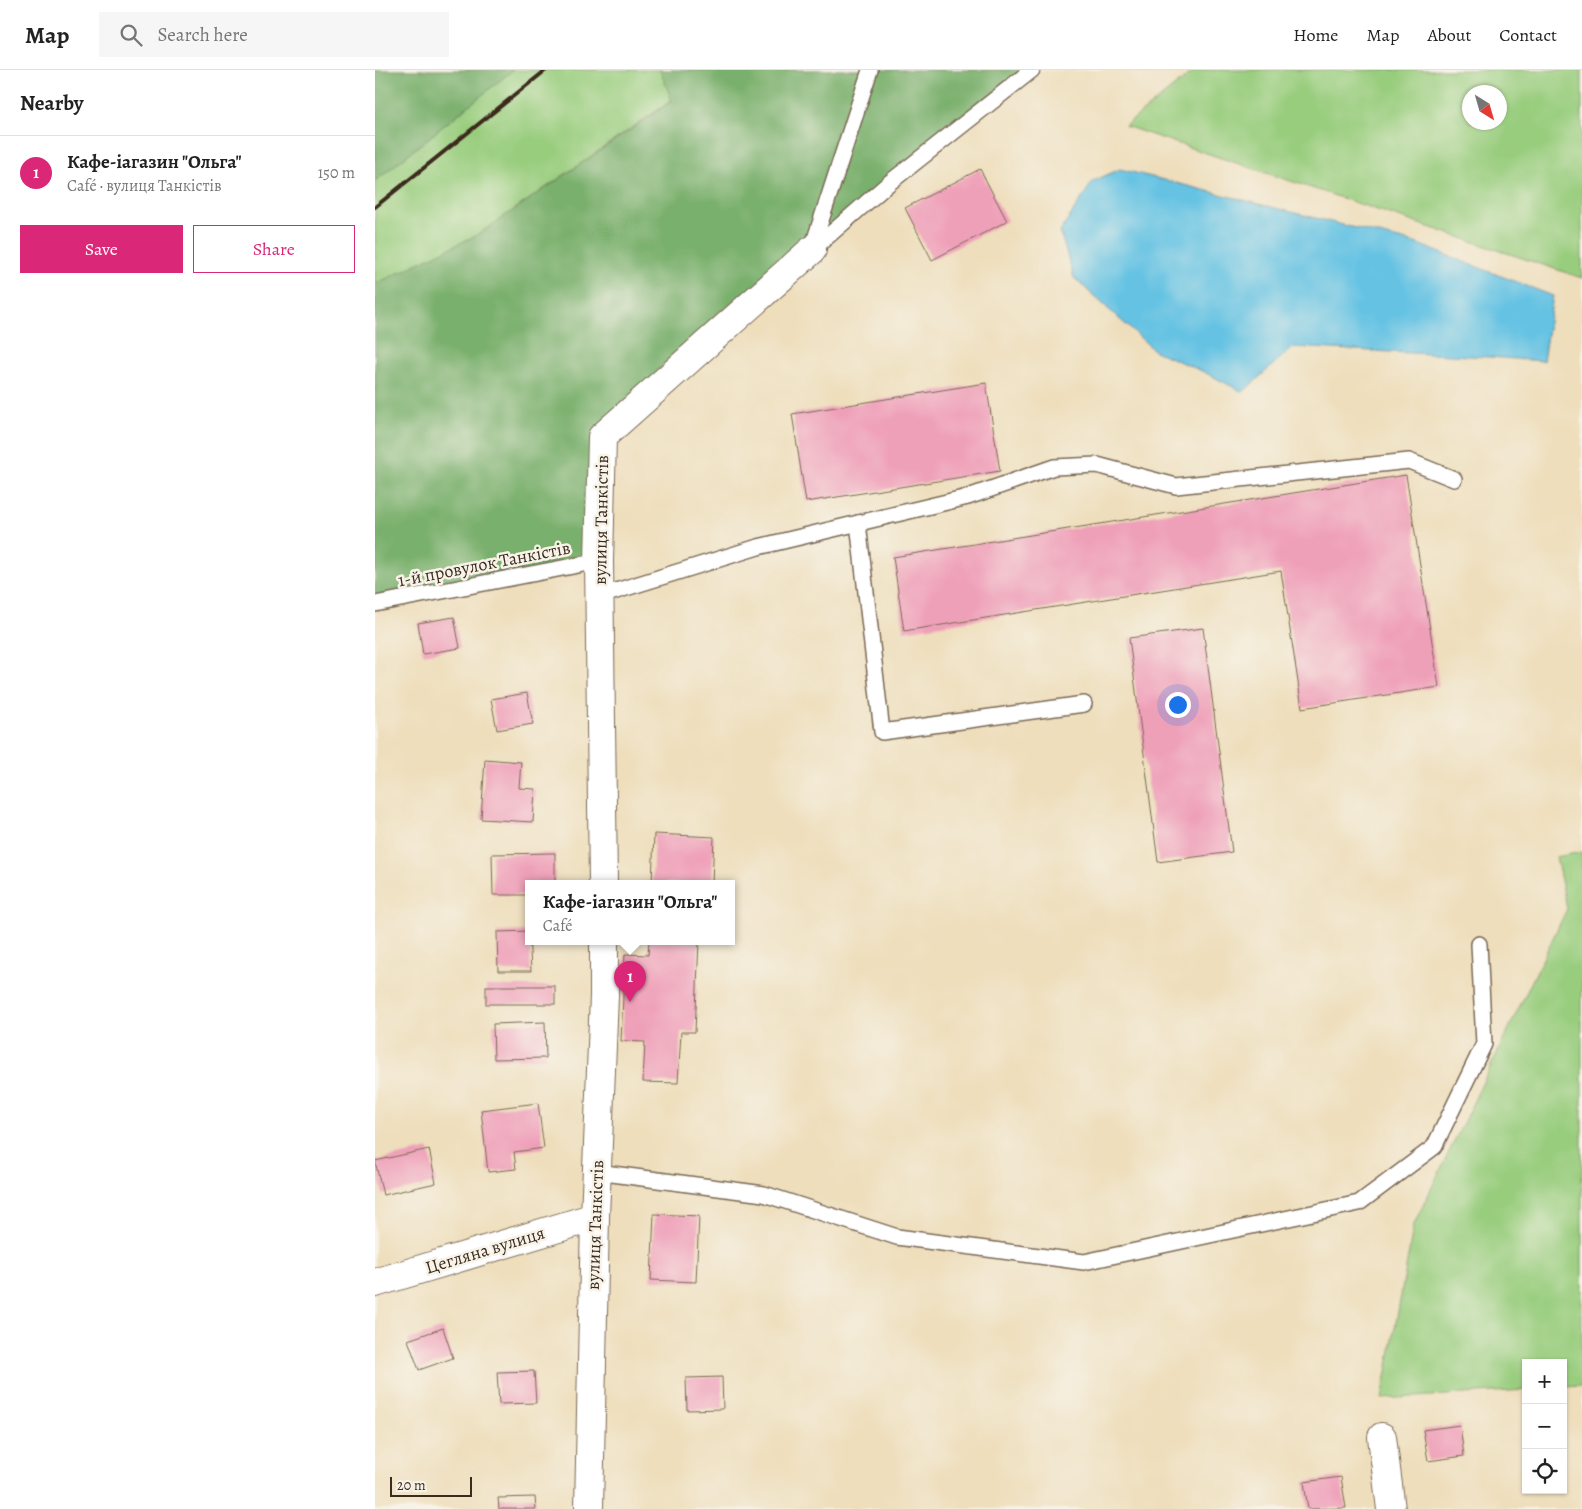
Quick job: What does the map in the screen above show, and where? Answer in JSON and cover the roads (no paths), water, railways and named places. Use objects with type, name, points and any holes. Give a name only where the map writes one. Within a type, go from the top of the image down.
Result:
[{"type":"street","name":"вулиця Танкістів","points":[[603,880],[599,561],[602,437],[812,250]]},
{"type":"street","name":"вулиця Танкістів","points":[[589,1509],[595,1217],[604,996],[603,945]]},
{"type":"street","name":"Цегляна вулиця","points":[[375,1283],[595,1217]]},
{"type":"street","points":[[1382,1437],[1391,1509]]},
{"type":"lane","points":[[812,250],[870,70]]},
{"type":"lane","points":[[812,250],[889,183],[1032,70]]},
{"type":"lane","points":[[600,596],[758,547],[968,498],[1054,467],[1097,465],[1176,486],[1409,461],[1455,479]]},
{"type":"lane","points":[[858,524],[882,732],[1084,704]]},
{"type":"lane","name":"1-й провулок Танкістів","points":[[375,604],[599,561]]},
{"type":"lane","points":[[597,1172],[764,1194],[897,1237],[1084,1262],[1359,1203],[1434,1147],[1484,1044],[1479,944]]},
{"type":"water","points":[[1120,169],[1415,243],[1553,296],[1543,361],[1293,347],[1243,392],[1204,372],[1155,351],[1074,278],[1060,232],[1093,181]]},
{"type":"railway","points":[[375,207],[546,70]]},
{"type":"place","name":"Кафе-іагазин \"Ольга\"","points":[[630,1002]]}]
